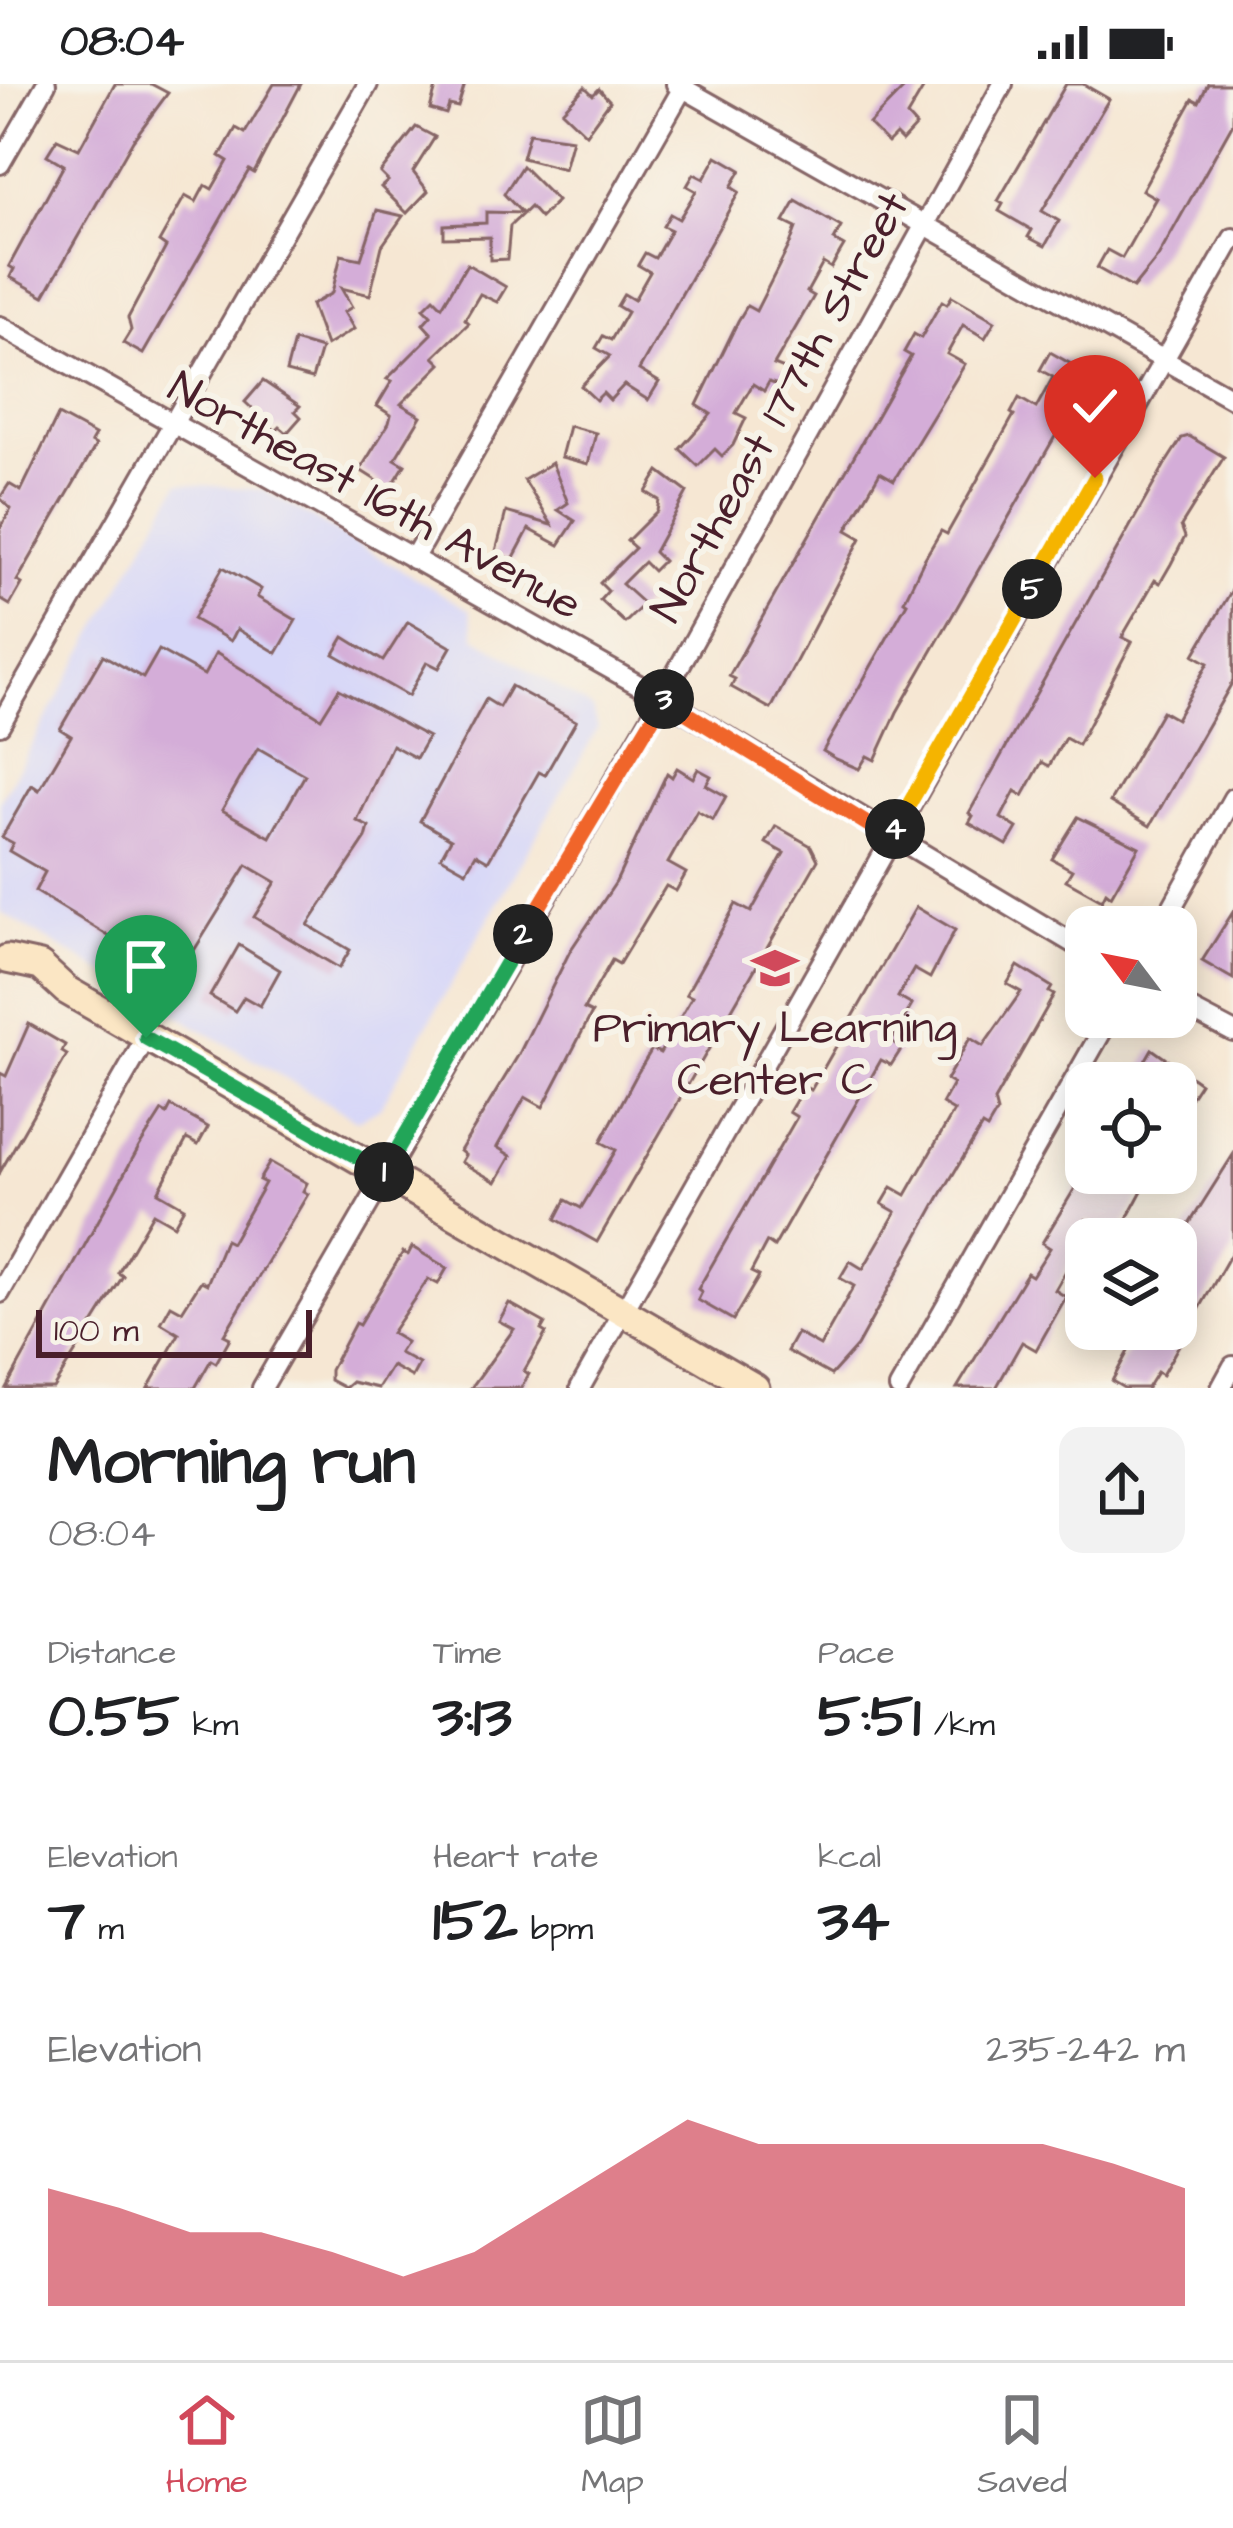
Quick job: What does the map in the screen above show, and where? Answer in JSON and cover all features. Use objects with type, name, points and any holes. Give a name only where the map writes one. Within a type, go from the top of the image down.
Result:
[{"type":"street","points":[[0,164],[46,84]]},
{"type":"street","points":[[0,725],[368,84]]},
{"type":"street","name":"Northeast 177th Street","points":[[262,1388],[662,698],[1003,84]]},
{"type":"street","points":[[413,559],[682,85],[1233,399]]},
{"type":"street","points":[[580,1388],[1233,238]]},
{"type":"street","name":"Northeast 16th Avenue","points":[[0,326],[662,698],[1065,939]]},
{"type":"street","points":[[1173,906],[1233,798]]},
{"type":"street","points":[[3,957],[31,984],[66,990],[754,1388]]},
{"type":"street","points":[[1197,1013],[1233,1032]]},
{"type":"street","points":[[0,1293],[146,1038]]},
{"type":"street","points":[[899,1388],[1098,1038]]},
{"type":"street","points":[[1221,1388],[1233,1366]]},
{"type":"shaded area","points":[[179,483],[264,490],[470,610],[475,637],[593,709],[598,728],[380,1108],[357,1120],[0,912],[0,801]]},
{"type":"building","points":[[115,84],[151,84],[168,93],[133,140],[44,296],[10,277],[14,269],[9,266],[64,165],[47,155],[57,139],[79,149]]},
{"type":"building","points":[[274,84],[301,84],[254,173],[249,170],[143,354],[123,343],[131,330],[128,318],[166,247],[159,242],[185,196],[196,202],[205,185],[212,189],[228,161],[220,156],[236,128],[245,133]]},
{"type":"building","points":[[437,84],[465,84],[458,107],[449,105],[446,114],[430,109]]},
{"type":"building","points":[[908,84],[926,84],[907,116],[916,126],[902,141],[896,135],[888,143],[869,124]]},
{"type":"building","points":[[1066,84],[1083,84],[1109,99],[1042,211],[1059,221],[1045,246],[1028,237],[1032,230],[999,211],[1003,204],[998,201]]},
{"type":"building","points":[[1208,84],[1233,84],[1233,123],[1158,257],[1133,288],[1097,268],[1107,250],[1122,258],[1156,198],[1142,190],[1193,99],[1199,102]]},
{"type":"building","points":[[585,87],[593,95],[599,89],[610,101],[586,134],[562,111]]},
{"type":"building","points":[[416,127],[435,137],[413,172],[428,191],[407,213],[381,187],[388,181],[380,173]]},
{"type":"building","points":[[529,133],[572,139],[564,169],[522,158]]},
{"type":"building","points":[[717,156],[741,170],[731,187],[739,192],[639,370],[659,382],[648,400],[624,385],[610,400],[603,393],[596,400],[581,386],[610,356],[596,348],[603,336],[611,340],[627,312],[617,306],[624,294],[634,300],[650,272],[638,265],[645,253],[655,258],[671,230],[663,226],[670,214],[679,219],[696,191],[687,186],[694,174],[704,179]]},
{"type":"building","points":[[522,166],[557,201],[540,218],[530,207],[510,226],[507,259],[490,260],[490,237],[444,238],[444,225],[486,223],[486,212],[522,213],[504,194]]},
{"type":"building","points":[[796,201],[841,227],[834,240],[844,246],[831,268],[823,263],[807,292],[814,296],[774,365],[787,370],[781,386],[769,382],[764,391],[753,384],[736,413],[746,418],[733,445],[722,456],[715,449],[698,466],[680,449],[711,414],[697,405],[738,321],[747,306],[756,311],[790,244],[796,228],[784,222]]},
{"type":"building","points":[[377,210],[403,216],[382,246],[370,295],[341,288],[352,307],[344,312],[354,329],[326,346],[311,305],[332,293],[341,255],[361,259]]},
{"type":"building","points":[[467,264],[506,287],[497,302],[480,294],[465,319],[469,323],[434,357],[441,364],[401,404],[421,416],[395,459],[405,465],[390,489],[360,470],[389,423],[391,415],[377,406],[392,381],[387,379],[432,334],[423,324],[431,315],[424,308],[434,298],[442,306]]},
{"type":"building","points":[[952,296],[995,321],[985,338],[963,325],[947,354],[965,364],[894,480],[880,472],[847,530],[861,538],[771,709],[731,687],[735,679],[729,676],[911,356],[904,352],[914,334],[921,338],[942,301],[947,304]]},
{"type":"building","points":[[294,341],[321,349],[312,379],[286,372]]},
{"type":"building","points":[[1050,352],[1085,372],[1069,412],[897,712],[875,760],[867,756],[859,769],[836,759],[823,751],[907,603],[925,558],[941,531],[947,534],[1019,398],[1036,408],[1053,377],[1040,370]]},
{"type":"building","points":[[263,381],[300,406],[295,411],[301,417],[287,433],[280,427],[276,431],[245,402]]},
{"type":"building","points":[[58,415],[95,435],[91,442],[96,445],[17,581],[22,584],[10,605],[0,599],[0,529],[11,509],[0,498],[9,484],[21,491]]},
{"type":"building","points":[[569,426],[596,433],[588,464],[561,457]]},
{"type":"building","points":[[1189,436],[1224,457],[1181,526],[1185,537],[1171,564],[1160,583],[1155,580],[1122,637],[1132,642],[1078,745],[1065,738],[1049,766],[1042,762],[1023,796],[1015,791],[1001,818],[1017,828],[1007,845],[969,823],[973,816],[969,813],[1164,466],[1182,438]]},
{"type":"building","points":[[552,463],[568,503],[558,510],[575,521],[559,545],[529,529],[513,559],[495,555],[506,512],[552,525],[524,480]]},
{"type":"building","points":[[659,471],[687,492],[654,552],[663,561],[653,571],[644,562],[622,584],[644,604],[625,623],[600,600],[608,591],[600,583],[635,548],[627,541],[657,511],[659,500],[646,492]]},
{"type":"building","points":[[223,567],[261,589],[257,597],[296,620],[277,653],[237,629],[231,641],[193,619]]},
{"type":"building","points":[[1233,588],[1233,681],[1150,826],[1110,802],[1162,711],[1176,719],[1208,663],[1194,655]]},
{"type":"building","points":[[408,622],[451,647],[439,668],[427,662],[408,696],[334,654],[344,637],[383,661]]},
{"type":"building","points":[[159,650],[204,675],[216,653],[321,718],[339,689],[428,737],[416,758],[392,745],[357,821],[369,827],[366,838],[308,925],[350,950],[339,968],[254,917],[276,882],[247,865],[177,978],[35,891],[45,872],[9,851],[13,843],[2,837],[32,785],[39,790],[71,736],[60,729],[103,655],[143,678]],"holes":[[[258,748],[305,775],[270,837],[222,810]]]},
{"type":"building","points":[[511,686],[576,721],[545,775],[539,772],[488,861],[476,854],[466,871],[441,857],[451,839],[420,821],[486,699],[499,707]]},
{"type":"building","points":[[677,768],[693,778],[698,769],[711,776],[706,785],[726,796],[713,820],[697,811],[668,863],[686,873],[676,891],[666,886],[619,964],[612,960],[584,1009],[592,1013],[543,1107],[525,1097],[497,1147],[511,1156],[496,1182],[461,1162],[465,1155],[460,1151],[519,1054],[570,951],[616,882],[667,773],[672,777]]},
{"type":"building","points":[[1078,817],[1139,847],[1111,896],[1106,892],[1102,900],[1066,880],[1072,870],[1052,859]]},
{"type":"building","points":[[776,826],[811,846],[818,860],[597,1242],[556,1219],[566,1200],[581,1208],[616,1150],[601,1142],[652,1049],[660,1053],[692,997],[686,994],[736,904],[751,912],[784,853],[766,843]]},
{"type":"building","points":[[916,907],[955,930],[930,978],[914,969],[898,997],[912,1005],[891,1041],[902,1048],[891,1065],[881,1060],[774,1247],[767,1242],[751,1272],[759,1276],[733,1320],[698,1300],[702,1292],[698,1289],[797,1117],[789,1112],[804,1087],[811,1090]]},
{"type":"building","points":[[1233,912],[1233,979],[1202,961]]},
{"type":"building","points":[[239,945],[280,970],[260,1006],[244,997],[235,1011],[210,996]]},
{"type":"building","points":[[1018,966],[1052,987],[1049,992],[1054,995],[994,1101],[997,1112],[987,1129],[982,1126],[857,1346],[831,1375],[787,1351],[797,1333],[820,1346],[854,1286],[840,1278],[850,1261],[863,1269],[896,1212],[882,1204],[892,1187],[906,1195],[954,1111],[942,1104],[953,1084],[946,1080],[970,1038],[983,1046],[1021,992],[1007,984]]},
{"type":"building","points":[[29,1024],[65,1045],[62,1052],[67,1055],[0,1172],[0,1073],[6,1076]]},
{"type":"building","points":[[1152,1049],[1170,1062],[1144,1062]]},
{"type":"building","points":[[171,1106],[208,1127],[198,1145],[187,1139],[158,1192],[184,1207],[174,1225],[153,1213],[118,1273],[123,1276],[53,1388],[6,1388],[139,1147],[162,1111],[167,1114]]},
{"type":"building","points":[[1233,1155],[1233,1250],[1197,1313],[1197,1218],[1193,1218]]},
{"type":"building","points":[[270,1162],[307,1183],[303,1191],[308,1194],[224,1335],[230,1338],[216,1363],[211,1360],[195,1388],[148,1388],[179,1334],[161,1323],[171,1305],[182,1311],[201,1281],[207,1284],[225,1240],[231,1243],[265,1183],[259,1180]]},
{"type":"building","points":[[1071,1194],[1140,1194],[1127,1218],[1065,1218],[1065,1272],[1055,1290],[1065,1299],[1036,1350],[1022,1342],[996,1388],[957,1388],[1027,1273],[1032,1276],[1050,1248],[1042,1243]]},
{"type":"building","points":[[412,1247],[447,1268],[438,1284],[428,1279],[391,1333],[406,1342],[399,1353],[419,1364],[412,1377],[392,1366],[378,1388],[352,1382],[345,1388],[330,1380],[330,1370],[355,1323],[359,1325],[403,1252],[408,1255]]},
{"type":"building","points":[[509,1303],[545,1323],[541,1330],[546,1333],[524,1371],[529,1374],[521,1388],[471,1388],[514,1329],[499,1321]]},
{"type":"building","points":[[1129,1350],[1176,1350],[1162,1375],[1157,1372],[1147,1388],[1124,1388],[1112,1381]]},
{"type":"place","name":"Primary Learning Center C","points":[[775,968]]},
{"type":"route","points":[[146,1038],[382,1175],[662,698],[890,838],[1095,478]]}]
